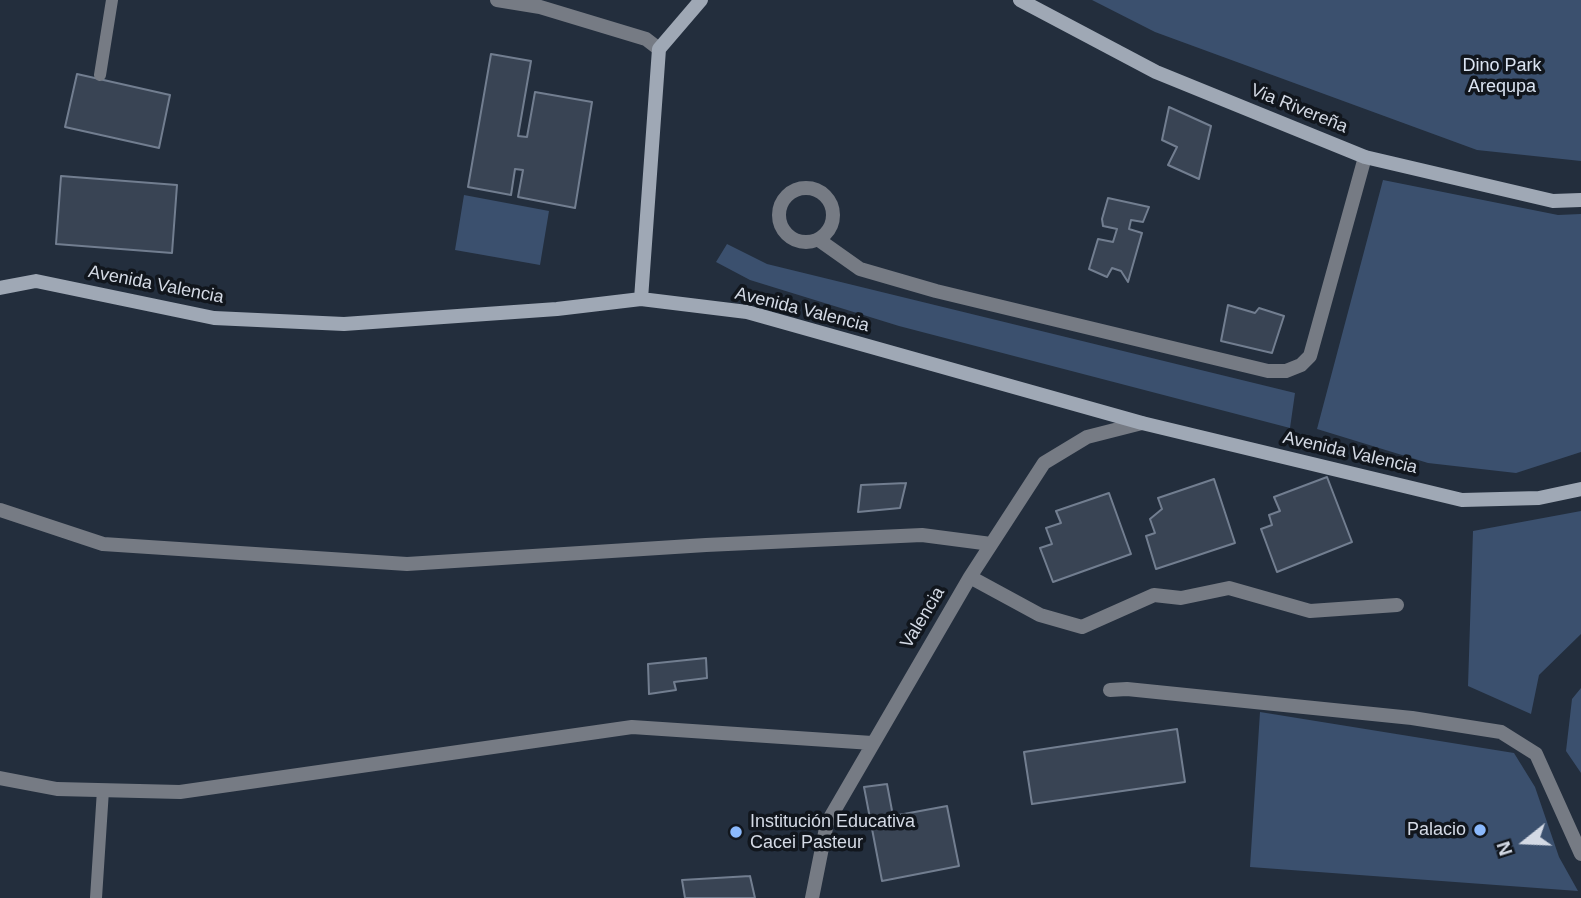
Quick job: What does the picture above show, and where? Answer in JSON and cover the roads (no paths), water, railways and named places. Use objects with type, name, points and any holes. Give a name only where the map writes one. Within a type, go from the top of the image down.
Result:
[{"type":"street","points":[[497,0],[540,8],[646,39],[659,49]]},
{"type":"street","points":[[641,299],[659,49],[701,0]]},
{"type":"street","name":"Via Rivereña","points":[[1020,0],[1157,72],[1365,157],[1553,201],[1581,200]]},
{"type":"street","points":[[819,240],[860,270],[936,291],[1268,371],[1286,371],[1301,365],[1310,356],[1365,157]]},
{"type":"street","name":"Avenida Valencia","points":[[0,288],[36,281],[214,318],[344,324],[556,309],[641,299],[747,312],[1142,423],[1462,500],[1539,499],[1581,489]]},
{"type":"street","name":"Valencia","points":[[812,898],[827,823],[970,577],[1044,463],[1087,437],[1142,423]]},
{"type":"street","points":[[0,510],[103,544],[407,564],[706,545],[922,535],[991,544]]},
{"type":"street","points":[[970,577],[1040,615],[1082,627],[1154,595],[1181,598],[1229,588],[1310,611],[1397,605]]},
{"type":"street","points":[[1110,690],[1127,689],[1412,718],[1501,732],[1536,754],[1581,853]]},
{"type":"street","points":[[0,778],[57,789],[180,792],[632,727],[872,743]]},
{"type":"lane","points":[[100,75],[112,0]]},
{"type":"lane","points":[[96,898],[103,790]]},
{"type":"place","name":"Palacio","points":[[1480,830]]},
{"type":"place","name":"Institución Educativa Cacei Pasteur","points":[[736,832]]},
{"type":"park label","name":"Dino Park Arequpa","points":[[1502,76]]}]
